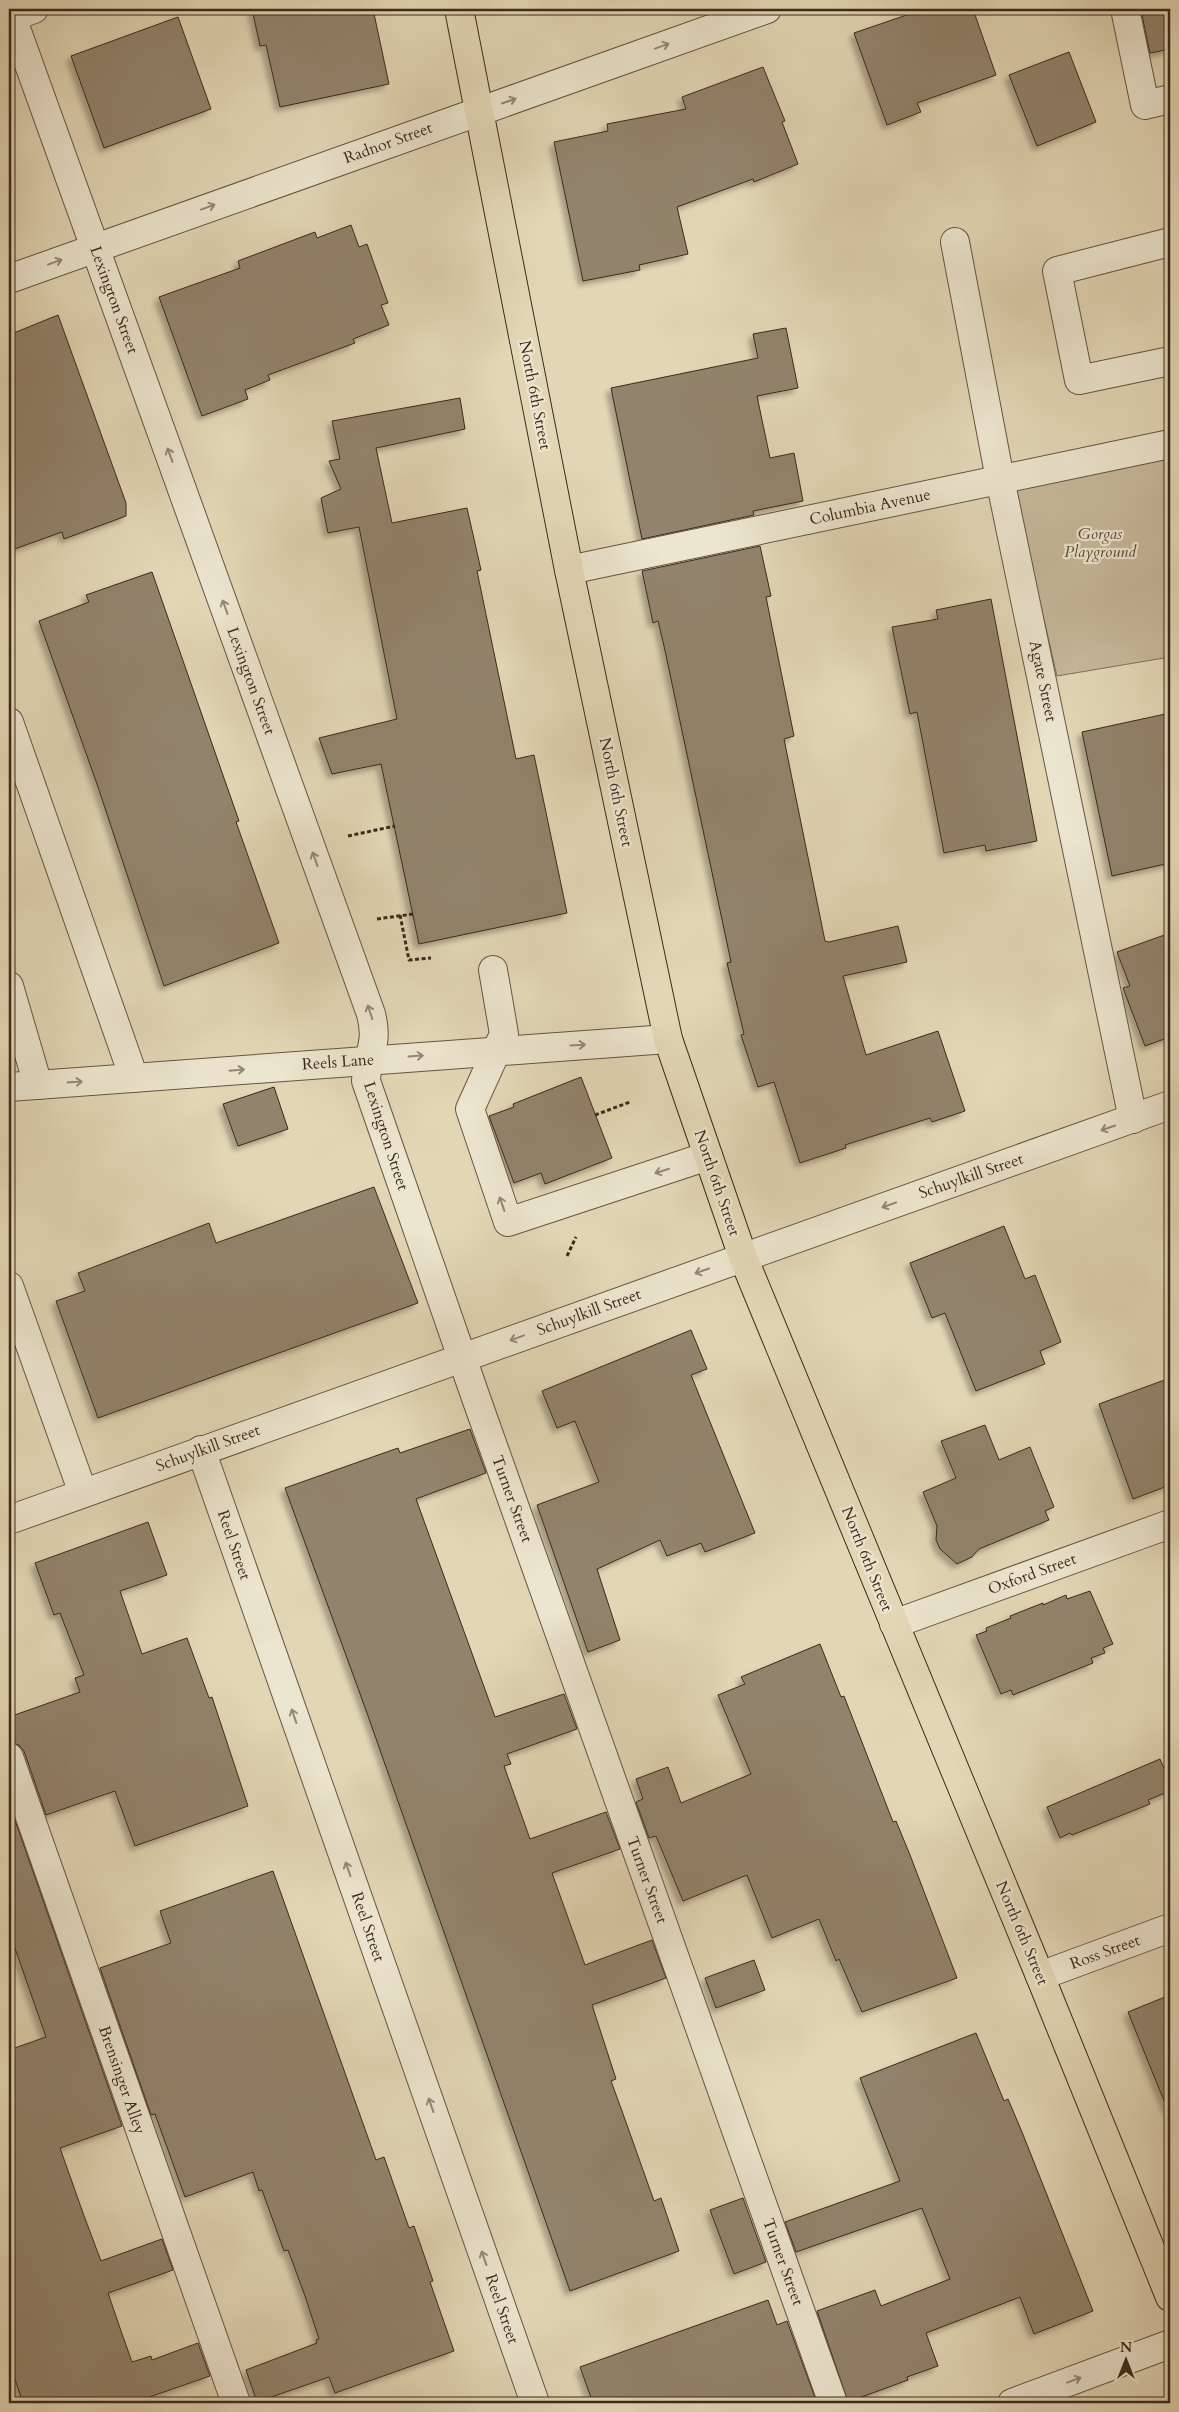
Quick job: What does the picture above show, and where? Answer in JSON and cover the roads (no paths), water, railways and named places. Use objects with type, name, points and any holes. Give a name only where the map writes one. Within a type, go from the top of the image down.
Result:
[{"type":"main road","name":"North 6th Street","points":[[459,9],[569,570],[668,1039],[743,1257],[1040,1976],[1170,2297]]},
{"type":"street","name":"Radnor Street","points":[[9,278],[767,9]]},
{"type":"street","points":[[1125,9],[1145,105],[1170,99]]},
{"type":"street","name":"Lexington Street","points":[[18,11],[96,248],[371,1014],[375,1037],[366,1081],[462,1358]]},
{"type":"street","name":"Agate Street","points":[[955,242],[1000,479],[1133,1119]]},
{"type":"street","points":[[1170,242],[1057,271],[1079,380],[1170,361]]},
{"type":"street","name":"Columbia Avenue","points":[[569,570],[1170,444]]},
{"type":"street","points":[[9,722],[134,1078]]},
{"type":"street","points":[[493,970],[504,1034],[470,1109],[508,1222],[708,1156]]},
{"type":"street","points":[[9,986],[38,1085]]},
{"type":"street","name":"Reels Lane","points":[[9,1087],[668,1039]]},
{"type":"street","name":"Schuylkill Street","points":[[9,1520],[1170,1105]]},
{"type":"street","points":[[9,1286],[83,1493]]},
{"type":"street","name":"Turner Street","points":[[462,1358],[834,2403]]},
{"type":"street","name":"Reel Street","points":[[201,1450],[535,2403]]},
{"type":"street","name":"Oxford Street","points":[[894,1624],[1170,1524]]},
{"type":"street","name":"Brensinger Alley","points":[[9,1757],[236,2403]]},
{"type":"street","name":"Ross Street","points":[[1040,1976],[1170,1928]]},
{"type":"street","points":[[1012,2403],[1170,2344]]},
{"type":"park label","name":"Gorgas Playground","points":[[1100,543]]}]
